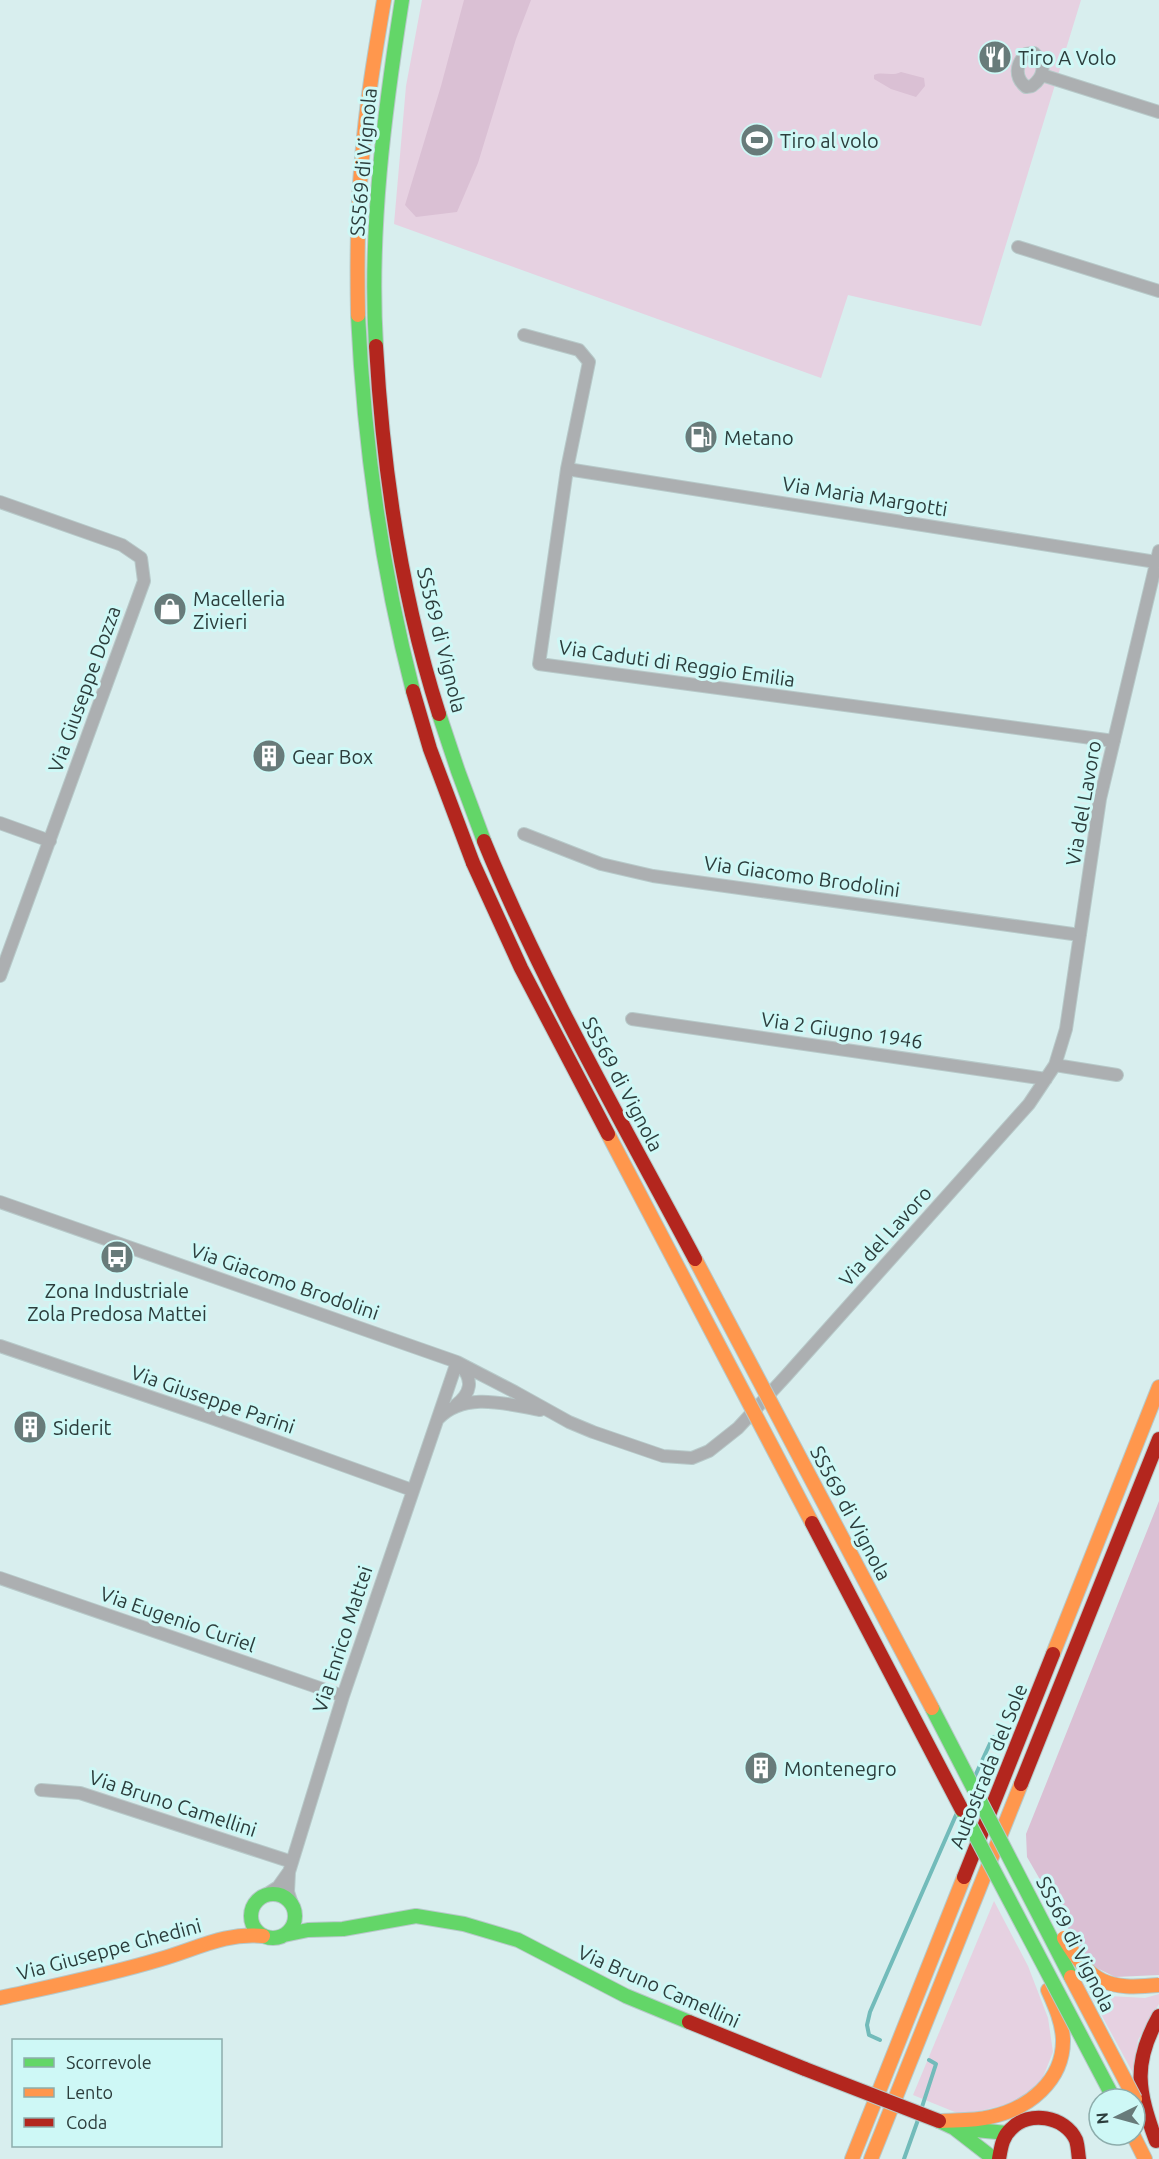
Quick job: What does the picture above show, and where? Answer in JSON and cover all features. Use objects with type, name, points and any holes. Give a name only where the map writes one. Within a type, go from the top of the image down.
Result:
[{"type":"main road","name":"SS569 di Vignola","points":[[384,0],[369,87],[360,178],[357,255],[358,350],[367,456],[377,530],[391,603],[418,712],[473,863],[521,968],[1108,2087]]},
{"type":"main road","name":"SS569 di Vignola","points":[[402,0],[388,90],[379,178],[375,257],[377,349],[385,455],[409,600],[464,790],[507,897],[555,996],[1129,2087]]},
{"type":"main road","name":"Autostrada del Sole","points":[[852,2159],[1159,1387]]},
{"type":"main road","name":"Autostrada del Sole","points":[[871,2159],[1159,1439]]},
{"type":"main road","points":[[964,1770],[1029,1873],[1068,1944],[1087,1971],[1107,1983],[1121,1987],[1159,1985]]},
{"type":"main road","points":[[263,1936],[254,1928],[251,1911],[256,1902],[267,1894]]},
{"type":"main road","name":"Via Bruno Camellini","points":[[267,1894],[284,1896],[314,1922],[343,1929]]},
{"type":"main road","points":[[284,1935],[293,1926],[295,1914],[293,1906]]},
{"type":"main road","name":"Via Giuseppe Ghedini","points":[[228,1935],[242,1923],[251,1911]]},
{"type":"main road","name":"Via Bruno Camellini","points":[[263,1936],[274,1938],[308,1930],[343,1929],[416,1916],[464,1924],[518,1940],[626,1996],[954,2128]]},
{"type":"main road","name":"Via Giuseppe Ghedini","points":[[0,1998],[162,1959],[228,1935],[249,1933],[263,1936]]},
{"type":"main road","points":[[939,2121],[989,2117],[1014,2110],[1035,2098],[1048,2085],[1058,2068],[1063,2047],[1060,2020],[1034,1946]]},
{"type":"main road","points":[[1158,2143],[1144,2108],[1139,2076],[1140,2057],[1146,2037],[1159,2016]]},
{"type":"main road","points":[[999,2159],[1000,2147],[1007,2133],[1023,2120],[1044,2117],[1055,2119],[1071,2132],[1080,2157]]},
{"type":"main road","name":"SS569 di Vignola","points":[[1147,2122],[1158,2143]]},
{"type":"main road","points":[[954,2128],[1007,2133]]},
{"type":"main road","points":[[954,2128],[994,2159]]},
{"type":"street","points":[[1042,75],[1159,112]]},
{"type":"street","points":[[1018,247],[1159,291]]},
{"type":"street","name":"Via Caduti di Reggio Emilia","points":[[524,335],[579,350],[589,362],[567,469],[539,664],[1113,741]]},
{"type":"street","name":"Via Maria Margotti","points":[[567,469],[1158,556]]},
{"type":"street","name":"Via Giuseppe Dozza","points":[[0,502],[122,544],[141,558],[144,581],[0,976]]},
{"type":"street","name":"Via del Lavoro","points":[[550,1412],[593,1432],[663,1456],[692,1458],[709,1451],[724,1440],[786,1376],[1029,1104],[1055,1065],[1066,1029],[1100,799],[1158,556]]},
{"type":"street","points":[[0,823],[50,841]]},
{"type":"street","name":"Via Giacomo Brodolini","points":[[524,834],[601,864],[653,876],[1080,934]]},
{"type":"street","name":"Via 2 Giugno 1946","points":[[632,1019],[1046,1079]]},
{"type":"street","points":[[1055,1065],[1117,1076]]},
{"type":"street","name":"Via Giacomo Brodolini","points":[[0,1202],[457,1362],[550,1412]]},
{"type":"street","name":"Via Giuseppe Parini","points":[[0,1346],[209,1417],[412,1490]]},
{"type":"street","points":[[437,1420],[463,1399],[470,1388],[468,1374],[457,1362]]},
{"type":"street","name":"Via Enrico Mattei","points":[[293,1906],[288,1892],[291,1867],[343,1696],[457,1362]]},
{"type":"street","points":[[452,1408],[464,1403],[488,1402],[550,1412]]},
{"type":"street","name":"Via Eugenio Curiel","points":[[0,1578],[343,1696]]},
{"type":"street","name":"Via Bruno Camellini","points":[[41,1790],[80,1793],[291,1867]]},
{"type":"street","name":"Via Enrico Mattei","points":[[267,1894],[278,1887],[291,1867]]},
{"type":"shaded area","points":[[422,0],[1081,0],[981,326],[848,295],[821,378],[394,224],[406,86]]},
{"type":"shaded area","points":[[464,0],[531,0],[516,39],[478,163],[457,212],[416,217],[405,205]]},
{"type":"shaded area","points":[[901,72],[924,78],[925,86],[916,97],[891,89],[874,79],[874,75],[877,74]]},
{"type":"shaded area","points":[[1159,1501],[1159,1975],[1115,1977],[1095,1967],[1076,1942],[1027,1857],[1026,1834]]},
{"type":"shaded area","points":[[994,1901],[1028,1966],[1048,2018],[1053,2052],[1041,2082],[1026,2100],[962,2115],[913,2095]]},
{"type":"shaded area","points":[[1083,1981],[1110,1996],[1145,1998],[1159,1994],[1159,2004],[1138,2040],[1133,2073]]},
{"type":"waterway","points":[[975,1776],[993,1737]]},
{"type":"waterway","points":[[880,2040],[869,2035],[867,2025],[870,2012],[956,1815]]},
{"type":"waterway","points":[[921,2110],[936,2064],[929,2060]]},
{"type":"waterway","points":[[904,2159],[919,2117]]},
{"type":"traffic: fast","points":[[376,346],[374,303],[376,216],[389,86],[402,0]]},
{"type":"traffic: fast","points":[[358,315],[365,410],[376,504],[392,598],[413,691]]},
{"type":"traffic: fast","points":[[439,714],[484,841]]},
{"type":"traffic: fast","points":[[932,1708],[1071,1977]]},
{"type":"traffic: fast","points":[[962,1810],[1108,2087]]},
{"type":"traffic: fast","points":[[273,1894],[282,1895],[289,1900],[294,1907],[295,1916],[294,1925],[289,1932],[282,1937],[273,1938],[264,1937],[257,1932],[252,1925],[251,1916],[252,1907],[257,1900],[264,1895],[273,1894]]},
{"type":"traffic: fast","points":[[284,1935],[308,1930],[343,1929],[416,1916],[464,1924],[518,1940],[626,1996],[689,2022]]},
{"type":"traffic: fast","points":[[939,2121],[954,2128],[994,2159]]},
{"type":"traffic: fast","points":[[955,2128],[1007,2133]]},
{"type":"traffic: slow","points":[[358,315],[360,178],[368,99],[384,0]]},
{"type":"traffic: slow","points":[[608,1134],[812,1523]]},
{"type":"traffic: slow","points":[[695,1259],[932,1708]]},
{"type":"traffic: slow","points":[[1053,1654],[1159,1387]]},
{"type":"traffic: slow","points":[[871,2159],[1021,1784]]},
{"type":"traffic: slow","points":[[852,2159],[964,1877]]},
{"type":"traffic: slow","points":[[0,1998],[121,1970],[236,1936],[263,1936]]},
{"type":"traffic: slow","points":[[1064,1938],[1083,1965],[1103,1981],[1126,1986],[1159,1985]]},
{"type":"traffic: slow","points":[[1071,1977],[1129,2087]]},
{"type":"traffic: slow","points":[[939,2121],[978,2119],[1004,2113],[1030,2100],[1041,2091],[1057,2068],[1062,2054],[1063,2039],[1060,2020],[1048,1990]]},
{"type":"traffic: slow","points":[[1139,2147],[1145,2159]]},
{"type":"traffic: jam","points":[[376,346],[383,439],[396,532],[414,624],[439,714]]},
{"type":"traffic: jam","points":[[413,691],[430,749],[473,863]]},
{"type":"traffic: jam","points":[[484,841],[557,1000],[695,1259]]},
{"type":"traffic: jam","points":[[473,863],[521,968],[608,1134]]},
{"type":"traffic: jam","points":[[1021,1784],[1159,1439]]},
{"type":"traffic: jam","points":[[812,1523],[962,1810]]},
{"type":"traffic: jam","points":[[964,1877],[1053,1654]]},
{"type":"traffic: jam","points":[[1156,2141],[1142,2092],[1141,2063],[1150,2033],[1159,2016]]},
{"type":"traffic: jam","points":[[689,2022],[805,2069]]},
{"type":"traffic: jam","points":[[805,2069],[939,2121]]},
{"type":"traffic: jam","points":[[999,2159],[1002,2143],[1008,2132],[1027,2119],[1037,2118],[1046,2118],[1064,2125],[1076,2140],[1079,2159]]},
{"type":"place","name":"Tiro A Volo","points":[[995,57]]},
{"type":"place","name":"Tiro al volo","points":[[757,140]]},
{"type":"place","name":"Metano","points":[[701,437]]},
{"type":"place","name":"Macelleria Zivieri","points":[[170,609]]},
{"type":"place","name":"Gear Box","points":[[269,756]]},
{"type":"place","name":"Zona Industriale Zola Predosa Mattei","points":[[117,1257]]},
{"type":"place","name":"Siderit","points":[[30,1427]]},
{"type":"place","name":"Montenegro","points":[[761,1768]]}]
